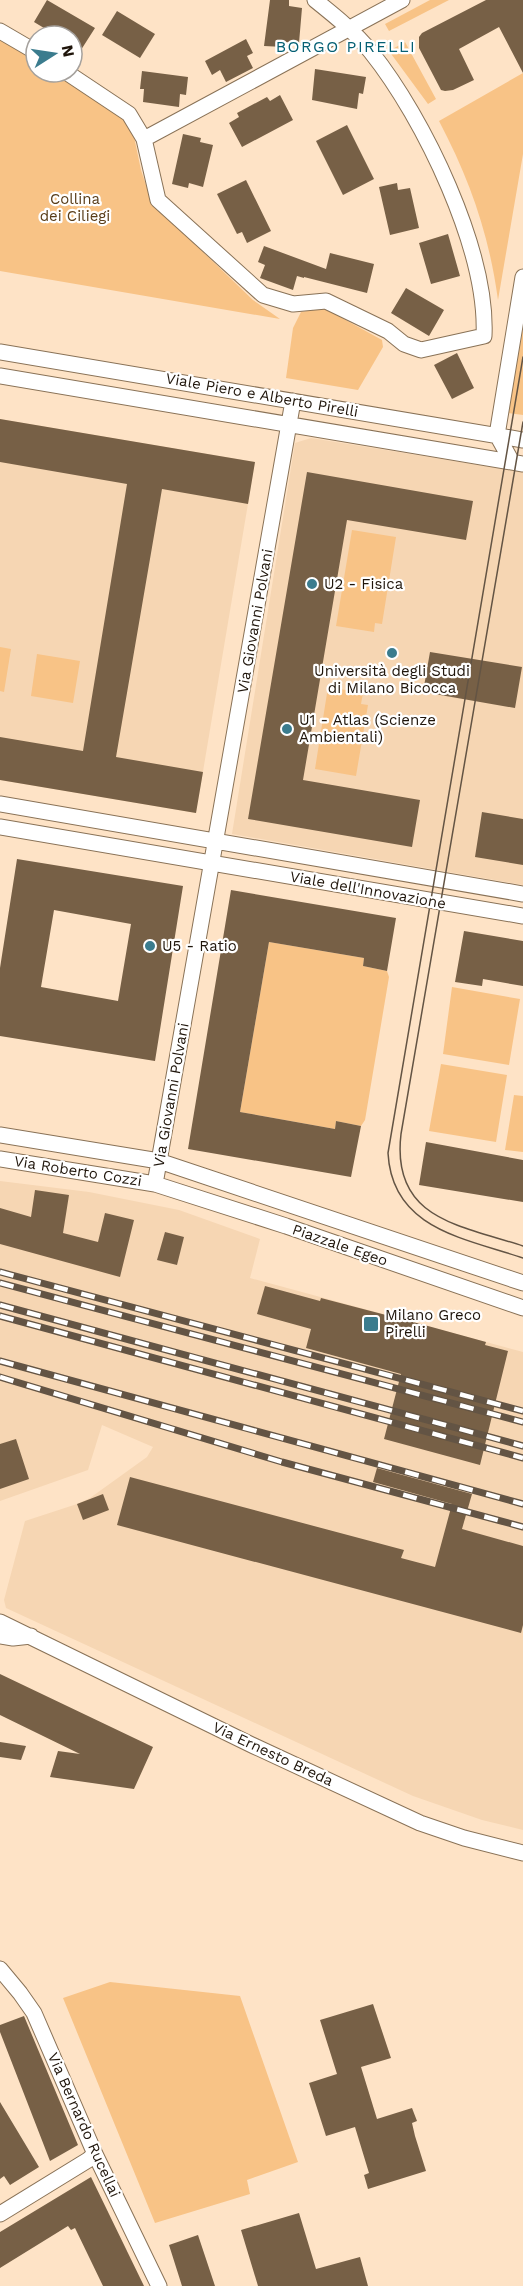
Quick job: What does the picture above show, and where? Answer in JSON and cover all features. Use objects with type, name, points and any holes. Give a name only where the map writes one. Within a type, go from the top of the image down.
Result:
[{"type":"street","points":[[84,84],[129,114],[144,139],[158,200],[263,295],[293,304],[326,301],[388,331],[404,344],[421,350],[484,336],[483,299],[474,259],[445,180],[397,89],[372,53],[350,28],[315,0]]},
{"type":"street","points":[[144,139],[402,0]]},
{"type":"street","points":[[0,31],[24,45]]},
{"type":"street","points":[[518,463],[497,435],[523,277]]},
{"type":"street","name":"Viale Piero e Alberto Pirelli","points":[[0,352],[523,440]]},
{"type":"street","name":"Viale Piero e Alberto Pirelli","points":[[0,376],[518,463]]},
{"type":"street","name":"Via Giovanni Polvani","points":[[216,841],[293,401]]},
{"type":"street","points":[[518,463],[523,450]]},
{"type":"street","name":"Viale dell'Innovazione","points":[[0,804],[523,894]]},
{"type":"street","name":"Viale dell'Innovazione","points":[[0,827],[523,916]]},
{"type":"street","points":[[212,863],[216,841]]},
{"type":"street","name":"Via Giovanni Polvani","points":[[155,1184],[212,863]]},
{"type":"street","name":"Via Roberto Cozzi","points":[[0,1135],[159,1161]]},
{"type":"street","name":"Via Roberto Cozzi","points":[[0,1159],[155,1184]]},
{"type":"street","name":"Piazzale Egeo","points":[[159,1161],[523,1283]]},
{"type":"street","name":"Piazzale Egeo","points":[[155,1184],[286,1226],[523,1308]]},
{"type":"street","name":"Via Ernesto Breda","points":[[0,1622],[254,1746],[409,1818],[464,1838],[523,1853]]},
{"type":"street","name":"Via Ernesto Breda","points":[[0,1636],[13,1638],[31,1636]]},
{"type":"street","name":"Via Bernardo Rucellai","points":[[0,1969],[34,2013],[95,2154],[159,2286]]},
{"type":"street","points":[[0,2214],[95,2154]]},
{"type":"shaded area","points":[[0,419],[255,462],[196,813],[0,780]]},
{"type":"shaded area","name":"Università degli Studi di Milano Bicocca","points":[[311,438],[523,472],[523,885],[232,834],[295,443]]},
{"type":"shaded area","points":[[0,1181],[89,1192],[179,1210],[260,1239],[250,1278],[523,1352],[523,1830],[482,1820],[413,1796],[6,1608],[4,1600],[25,1521],[90,1498],[147,1457],[153,1447],[102,1425],[88,1470],[0,1501]]},
{"type":"green space","points":[[430,0],[449,0],[389,31],[385,24]]},
{"type":"green space","name":"Collina dei Ciliegi","points":[[0,40],[24,54],[24,84],[74,84],[117,112],[132,127],[141,170],[152,203],[253,300],[280,319],[0,271]]},
{"type":"green space","points":[[405,42],[436,99],[428,104],[389,51]]},
{"type":"green space","points":[[523,73],[523,154],[498,300],[484,230],[477,208],[439,121]]},
{"type":"green space","points":[[324,308],[382,340],[383,347],[358,390],[286,378],[293,328],[301,312]]},
{"type":"green space","points":[[523,327],[523,415],[508,413]]},
{"type":"green space","points":[[352,530],[396,537],[382,624],[375,623],[374,632],[336,626]]},
{"type":"green space","points":[[0,647],[11,649],[4,692],[0,691]]},
{"type":"green space","points":[[37,654],[80,661],[73,703],[31,696]]},
{"type":"green space","points":[[328,687],[363,693],[361,704],[368,705],[356,776],[315,769]]},
{"type":"green space","points":[[269,942],[364,958],[363,966],[387,971],[389,977],[365,1120],[361,1126],[336,1121],[335,1129],[240,1112]]},
{"type":"green space","points":[[452,987],[520,999],[509,1065],[443,1054]]},
{"type":"green space","points":[[441,1064],[507,1075],[496,1142],[429,1131]]},
{"type":"green space","points":[[514,1095],[523,1096],[523,1152],[505,1150]]},
{"type":"green space","points":[[110,1982],[240,1996],[298,2162],[247,2180],[250,2194],[155,2223],[63,1998]]},
{"type":"building","points":[[47,0],[95,28],[84,45],[84,24],[37,24],[34,22]]},
{"type":"building","points":[[270,0],[289,0],[289,6],[302,8],[299,43],[285,42],[284,47],[264,46]]},
{"type":"building","points":[[486,0],[523,0],[523,73],[499,27],[459,49],[474,80],[453,90],[441,90],[419,48],[419,37],[422,33]]},
{"type":"building","points":[[117,11],[155,34],[140,58],[102,35]]},
{"type":"building","points":[[246,39],[253,53],[247,56],[253,68],[226,82],[220,70],[212,75],[205,61]]},
{"type":"building","points":[[315,69],[366,77],[363,94],[359,93],[357,109],[312,100]]},
{"type":"building","points":[[142,71],[188,77],[186,95],[180,94],[179,107],[143,102],[144,89],[140,89]]},
{"type":"building","points":[[280,95],[293,120],[242,147],[229,123],[239,117],[237,113],[267,97],[270,101]]},
{"type":"building","points":[[347,125],[374,179],[343,195],[316,141]]},
{"type":"building","points":[[183,134],[201,138],[200,142],[213,145],[203,187],[189,183],[188,188],[172,184]]},
{"type":"building","points":[[246,180],[271,231],[247,243],[242,232],[237,234],[217,194]]},
{"type":"building","points":[[397,183],[398,190],[410,188],[419,228],[390,235],[379,187]]},
{"type":"building","points":[[448,234],[460,276],[431,284],[419,243]]},
{"type":"building","points":[[264,246],[326,269],[330,253],[374,264],[367,293],[297,276],[293,290],[260,278],[265,265],[258,262]]},
{"type":"building","points":[[406,288],[444,310],[429,336],[391,313]]},
{"type":"building","points":[[457,353],[474,388],[452,399],[434,365]]},
{"type":"building","points":[[0,419],[255,462],[248,504],[162,489],[116,757],[203,772],[196,813],[0,780],[0,737],[83,751],[127,484],[0,462]]},
{"type":"building","points":[[307,472],[473,501],[466,540],[347,520],[303,780],[420,800],[412,847],[248,819]]},
{"type":"building","points":[[430,652],[522,667],[515,708],[423,692]]},
{"type":"building","points":[[482,812],[523,819],[523,865],[475,857]]},
{"type":"building","name":"U5 - Ratio","points":[[17,859],[183,886],[155,1061],[0,1036],[0,968]],"holes":[[[54,910],[131,924],[118,1001],[41,987]]]},
{"type":"building","points":[[231,890],[396,918],[387,971],[363,966],[364,958],[269,942],[240,1112],[335,1129],[336,1121],[361,1126],[351,1177],[188,1149]]},
{"type":"building","points":[[464,931],[523,941],[523,986],[483,979],[482,986],[455,982]]},
{"type":"building","points":[[426,1142],[523,1160],[523,1202],[419,1185]]},
{"type":"building","points":[[35,1190],[69,1195],[63,1233],[98,1242],[105,1213],[134,1220],[120,1277],[0,1244],[0,1208],[31,1217]]},
{"type":"building","points":[[165,1232],[184,1237],[177,1265],[157,1260]]},
{"type":"building","points":[[265,1286],[428,1326],[486,1342],[485,1345],[508,1351],[480,1465],[384,1439],[401,1374],[306,1348],[311,1329],[257,1314]]},
{"type":"building","points":[[16,1439],[29,1479],[0,1489],[0,1444]]},
{"type":"building","points":[[377,1468],[472,1494],[462,1529],[523,1546],[523,1625],[521,1633],[117,1525],[130,1477],[404,1550],[401,1558],[435,1567],[452,1504],[373,1482]]},
{"type":"building","points":[[103,1494],[109,1510],[83,1520],[77,1504]]},
{"type":"building","points":[[0,1674],[153,1747],[134,1789],[50,1777],[58,1751],[80,1754],[0,1715]]},
{"type":"building","points":[[0,1742],[26,1746],[21,1760],[0,1757]]},
{"type":"building","points":[[373,2004],[391,2058],[361,2067],[377,2119],[412,2108],[417,2121],[412,2123],[426,2171],[368,2189],[364,2175],[369,2173],[355,2127],[326,2136],[309,2083],[337,2074],[320,2020]]},
{"type":"building","points":[[24,2016],[78,2145],[50,2161],[0,2032],[0,2025]]},
{"type":"building","points":[[0,2102],[39,2167],[10,2185],[4,2176],[0,2179]]},
{"type":"building","points":[[91,2177],[144,2286],[103,2286],[75,2228],[71,2230],[68,2226],[0,2268],[0,2232]]},
{"type":"building","points":[[299,2213],[316,2269],[360,2257],[368,2286],[258,2286],[241,2230]]},
{"type":"building","points":[[198,2235],[215,2286],[182,2286],[169,2245]]},
{"type":"tram line","points":[[523,357],[388,1153],[393,1179],[402,1199],[417,1214],[455,1236],[523,1258]]},
{"type":"tram line","points":[[523,422],[401,1134],[401,1162],[407,1184],[418,1201],[434,1214],[454,1224],[523,1246]]},
{"type":"railway","points":[[0,1272],[523,1411]]},
{"type":"railway","points":[[0,1283],[523,1422]]},
{"type":"railway","points":[[0,1305],[523,1446]]},
{"type":"railway","points":[[0,1316],[523,1458]]},
{"type":"railway","points":[[0,1361],[523,1504]]},
{"type":"railway","points":[[0,1377],[282,1462],[523,1527]]},
{"type":"place","name":"U2 - Fisica","points":[[312,584]]},
{"type":"place","name":"Università degli Studi di Milano Bicocca","points":[[392,653]]},
{"type":"place","name":"U1 - Atlas (Scienze Ambientali)","points":[[287,729]]},
{"type":"place","name":"U5 - Ratio","points":[[150,946]]},
{"type":"place","name":"Milano Greco Pirelli","points":[[371,1324]]},
{"type":"district","name":"BORGO PIRELLI","points":[[346,46]]}]
